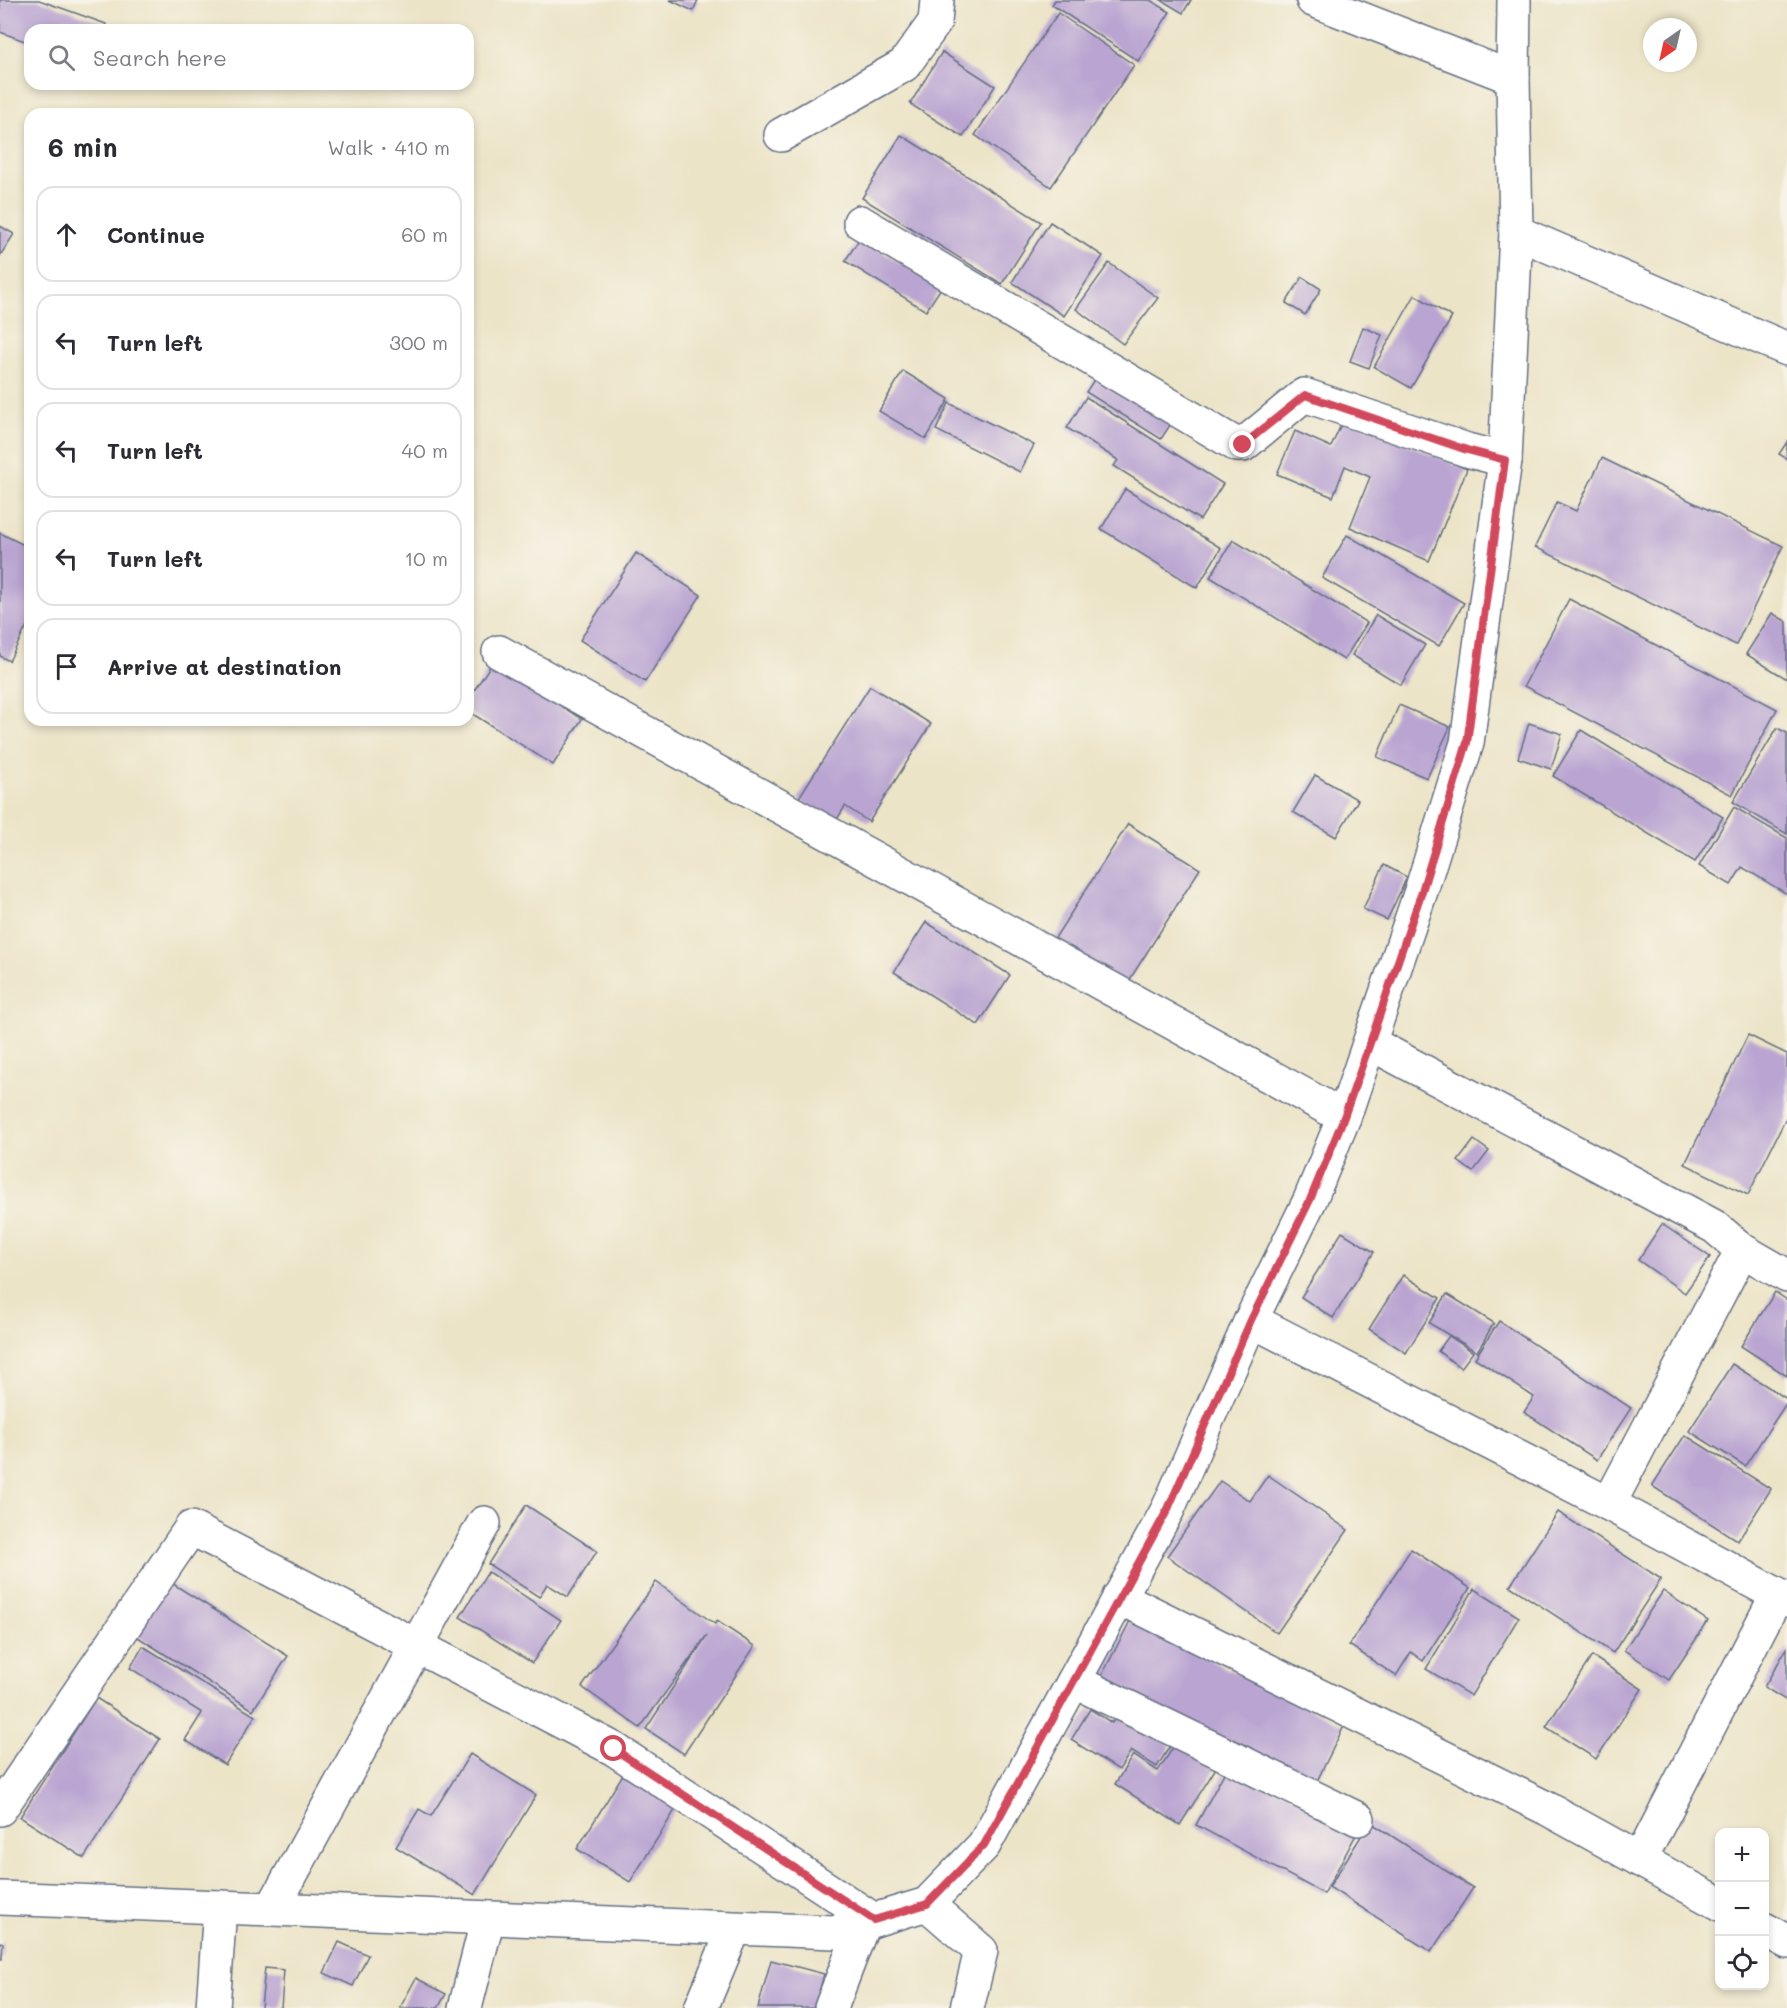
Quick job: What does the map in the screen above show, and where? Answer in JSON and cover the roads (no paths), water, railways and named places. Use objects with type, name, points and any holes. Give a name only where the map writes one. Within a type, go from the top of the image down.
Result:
[{"type":"street","points":[[781,135],[904,65],[935,22],[937,0]]},
{"type":"street","points":[[1313,0],[1513,78]]},
{"type":"street","points":[[0,1898],[834,1932],[927,1904],[984,1845],[1168,1509],[1251,1320],[1310,1200],[1344,1117],[1370,1043],[1422,891],[1467,743],[1505,460],[1516,232],[1514,0]]},
{"type":"street","points":[[861,222],[1236,445],[1243,445],[1305,395],[1467,450],[1505,460]]},
{"type":"street","points":[[1516,232],[1787,349]]},
{"type":"street","points":[[499,652],[1344,1117]]},
{"type":"street","points":[[1370,1043],[1715,1227],[1742,1250],[1787,1276]]},
{"type":"street","points":[[1609,1504],[1742,1250]]},
{"type":"street","points":[[1251,1320],[1609,1504],[1782,1597],[1640,1860]]},
{"type":"street","points":[[272,1909],[484,1523]]},
{"type":"street","points":[[0,1809],[190,1528],[614,1749],[868,1922]]},
{"type":"street","points":[[1119,1597],[1548,1809],[1715,1902]]},
{"type":"street","points":[[1074,1681],[1358,1819]]},
{"type":"street","points":[[927,1904],[981,1951],[967,2008]]},
{"type":"street","points":[[213,2008],[220,1907]]},
{"type":"street","points":[[465,2008],[488,1918]]},
{"type":"street","points":[[831,2008],[868,1922]]},
{"type":"street","points":[[701,2008],[734,1929]]},
{"type":"street","points":[[1769,1932],[1787,1942]]}]
